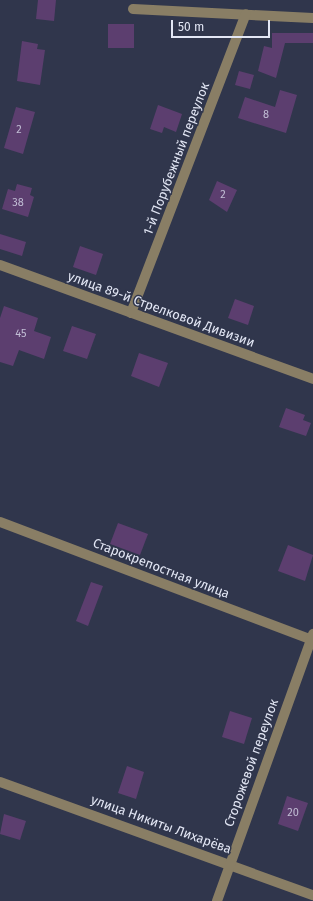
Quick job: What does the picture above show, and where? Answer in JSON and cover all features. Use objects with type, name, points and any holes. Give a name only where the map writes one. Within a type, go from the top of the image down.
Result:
[{"type":"street","points":[[133,9],[313,18]]},
{"type":"street","name":"1-й Порубежный переулок","points":[[131,313],[246,14]]},
{"type":"street","name":"улица 89-й Стрелковой Дивизии","points":[[0,265],[313,379]]},
{"type":"street","name":"Старокрепостная улица","points":[[0,522],[312,638]]},
{"type":"street","name":"Сторожевой переулок","points":[[217,901],[312,638]]},
{"type":"street","name":"улица Никиты Лихарёва","points":[[0,782],[313,894]]},
{"type":"building","points":[[38,0],[56,0],[54,21],[36,19]]},
{"type":"building","points":[[108,24],[134,24],[134,48],[108,48]]},
{"type":"building","points":[[272,33],[313,33],[313,43],[285,43],[276,78],[258,71],[264,46],[272,48]]},
{"type":"building","points":[[22,41],[38,44],[37,49],[45,50],[40,85],[17,81]]},
{"type":"building","points":[[239,71],[254,75],[250,89],[235,85]]},
{"type":"building","points":[[280,90],[297,95],[286,133],[238,118],[245,97],[275,107]]},
{"type":"building","points":[[158,105],[182,114],[176,132],[164,127],[162,133],[150,129]]},
{"type":"building","points":[[16,107],[35,112],[23,154],[4,148]]},
{"type":"building","points":[[217,181],[237,190],[227,212],[209,200]]},
{"type":"building","points":[[17,184],[32,188],[30,195],[34,197],[28,217],[2,209],[8,189],[15,191]]},
{"type":"building","points":[[0,234],[26,242],[22,256],[0,249]]},
{"type":"building","points":[[80,246],[103,254],[96,275],[73,267]]},
{"type":"building","points":[[235,299],[254,306],[248,325],[228,318]]},
{"type":"building","points":[[4,306],[38,318],[34,331],[51,337],[44,359],[19,350],[13,366],[0,362],[0,318]]},
{"type":"building","points":[[72,326],[96,334],[87,359],[63,351]]},
{"type":"building","points":[[139,353],[168,363],[159,387],[131,376]]},
{"type":"building","points":[[286,408],[305,415],[303,420],[311,423],[306,436],[279,427]]},
{"type":"building","points":[[118,523],[148,534],[140,555],[110,544]]},
{"type":"building","points":[[288,545],[313,555],[305,581],[278,571]]},
{"type":"building","points":[[91,582],[103,586],[88,626],[76,621]]},
{"type":"building","points":[[230,711],[252,718],[244,744],[222,737]]},
{"type":"building","points":[[127,766],[144,772],[136,799],[118,793]]},
{"type":"building","points":[[287,796],[308,803],[298,831],[278,824]]},
{"type":"building","points":[[4,814],[26,821],[20,840],[0,834]]}]
